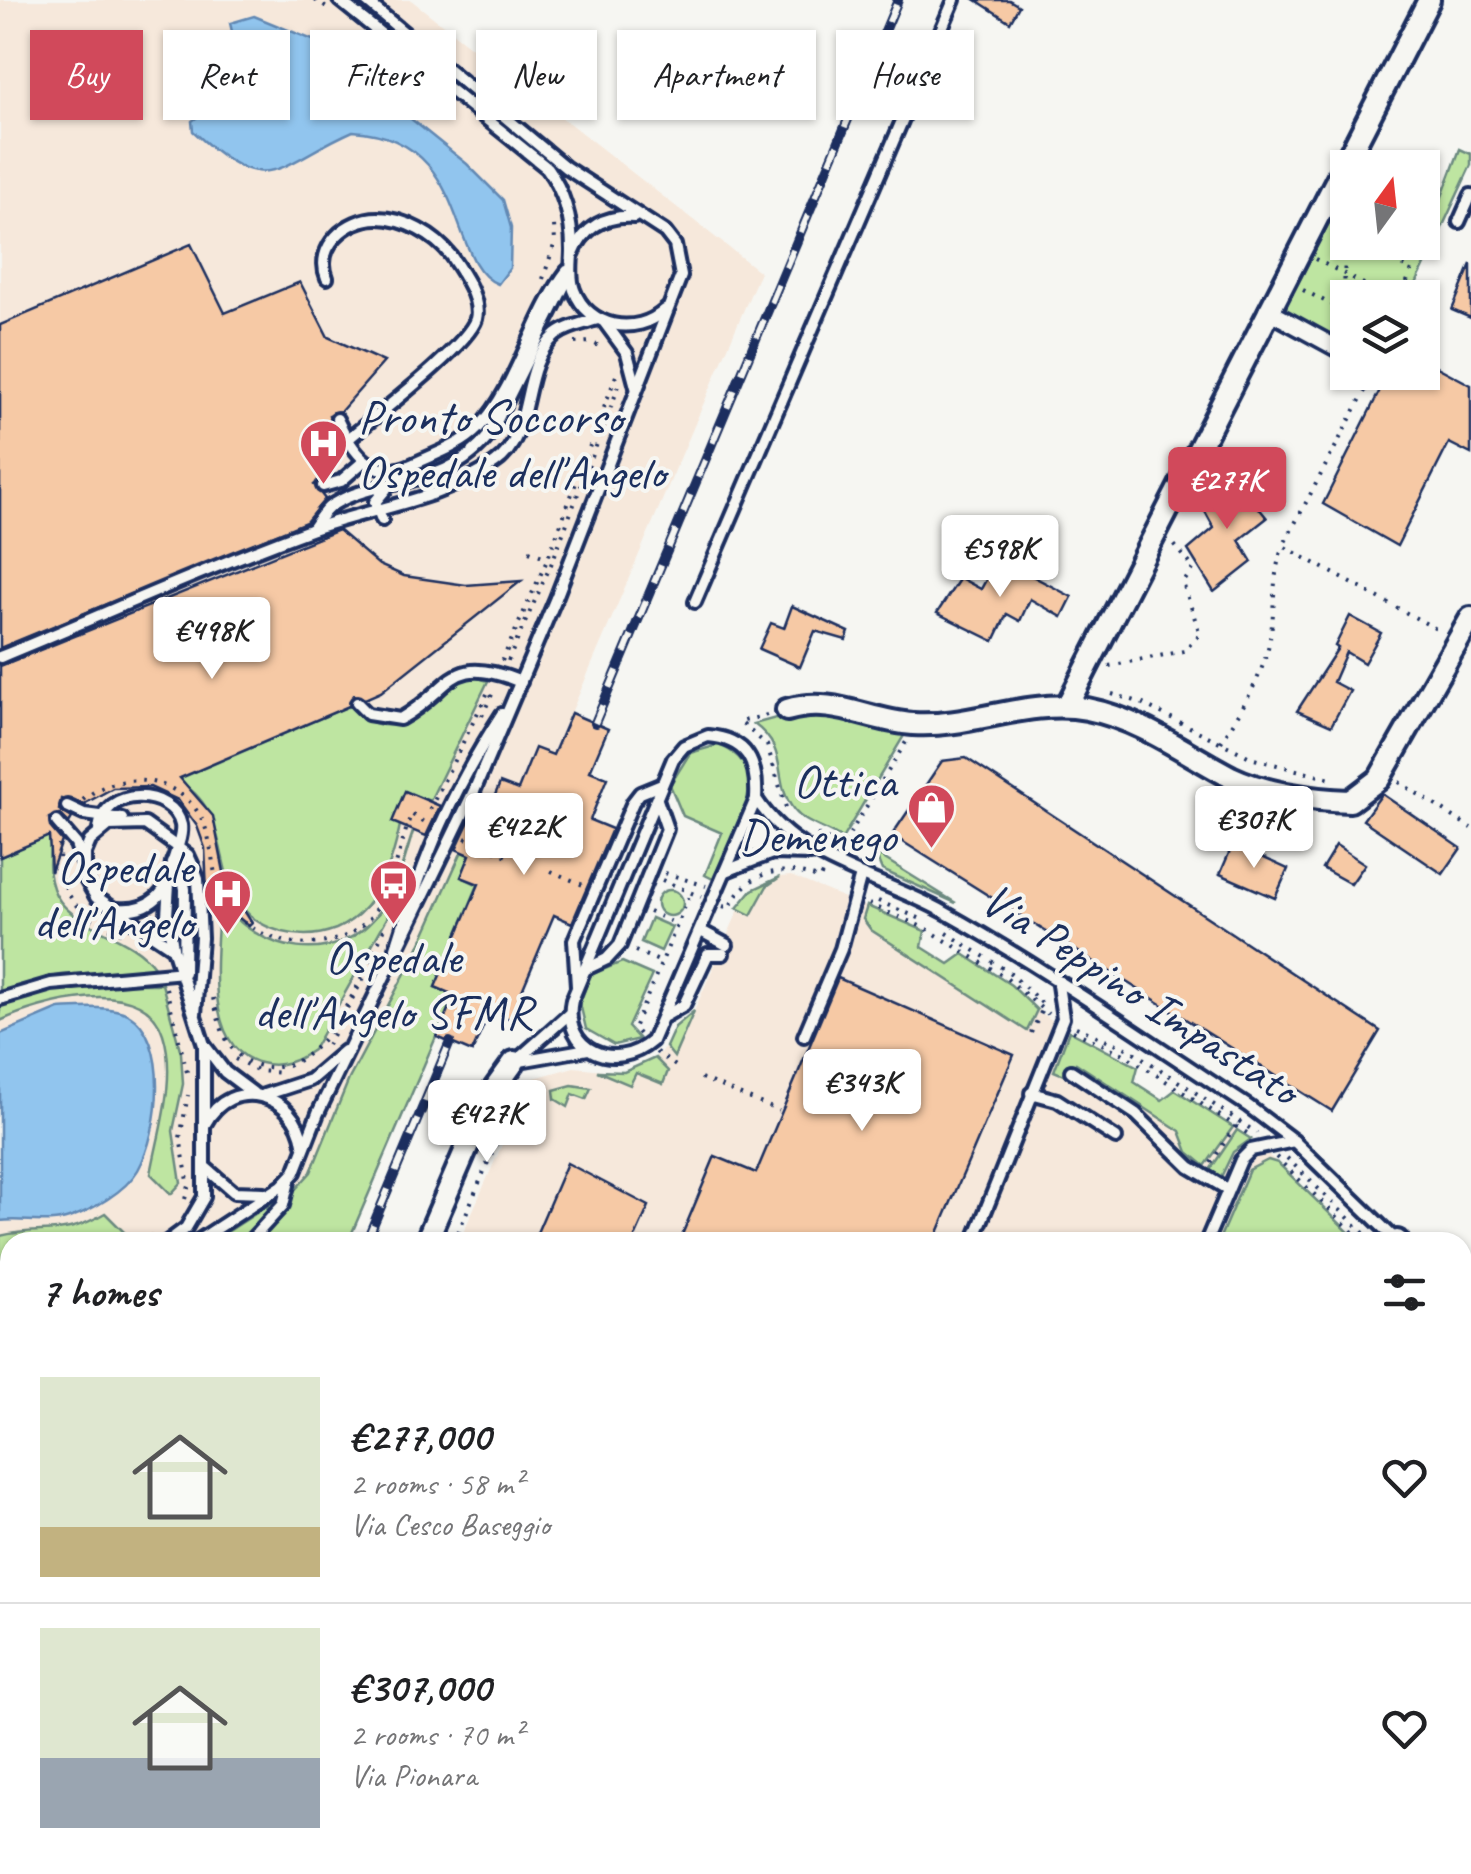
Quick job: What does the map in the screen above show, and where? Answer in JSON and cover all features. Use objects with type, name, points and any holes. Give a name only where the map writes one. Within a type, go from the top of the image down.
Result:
[{"type":"street","points":[[1067,706],[1429,0]]},
{"type":"street","points":[[1267,310],[1330,340]]},
{"type":"street","points":[[787,710],[828,703],[912,724],[1067,706],[1141,726],[1230,776],[1275,790],[1350,801],[1376,780],[1471,618]]},
{"type":"street","points":[[430,1232],[488,1098],[514,1062]]},
{"type":"lane","points":[[339,0],[546,168],[566,202],[576,295],[626,353],[636,388]]},
{"type":"lane","points":[[258,1232],[283,1205],[289,1180],[387,977],[519,685],[678,291],[680,261],[664,232],[565,167],[365,0]]},
{"type":"lane","points":[[695,602],[954,0]]},
{"type":"lane","points":[[1459,222],[1471,195]]},
{"type":"lane","points":[[311,530],[330,506],[446,468],[478,450],[536,346],[586,233],[608,219],[633,216],[650,221]]},
{"type":"lane","points":[[327,278],[323,268],[326,250],[341,231],[365,220],[401,222],[446,250],[476,306],[476,318],[462,341],[347,440]]},
{"type":"lane","points":[[338,418],[347,440],[364,461],[383,470],[403,468],[455,445],[479,428],[571,266]]},
{"type":"lane","points":[[0,657],[311,530],[379,516],[454,485],[500,459],[516,433],[534,374],[548,345],[567,329],[601,320],[619,326],[645,323],[670,306]]},
{"type":"lane","points":[[323,486],[341,481],[364,461]]},
{"type":"lane","points":[[379,516],[376,498],[387,489]]},
{"type":"lane","points":[[357,702],[368,714],[400,719],[452,677],[474,670],[500,673],[519,685]]},
{"type":"lane","points":[[387,977],[425,856],[456,785],[519,685]]},
{"type":"lane","points":[[514,1062],[569,1014],[577,986],[656,799],[684,746],[720,737],[745,749],[754,761],[756,798],[652,1041],[628,1057],[600,1056],[577,1040],[569,1014]]},
{"type":"lane","points":[[577,986],[574,940],[628,812],[640,793],[663,783]]},
{"type":"lane","points":[[100,815],[125,798],[160,802],[176,814],[181,826],[172,864],[168,915],[173,948],[184,972],[204,1045],[206,1167],[199,1210],[177,1232]]},
{"type":"lane","name":"Via Peppino Impastato","points":[[756,798],[777,826],[812,854],[944,912],[1248,1106],[1294,1142],[1387,1232]]},
{"type":"lane","points":[[584,970],[607,959],[620,945],[667,829],[656,799]]},
{"type":"lane","points":[[72,805],[145,824],[188,856],[198,879],[201,985],[195,1014]]},
{"type":"lane","points":[[99,831],[100,815]]},
{"type":"lane","points":[[83,864],[90,841],[99,831],[132,821]]},
{"type":"lane","points":[[58,822],[76,844],[89,888],[173,948]]},
{"type":"lane","points":[[164,840],[172,864]]},
{"type":"lane","points":[[177,846],[185,888],[184,972]]},
{"type":"lane","name":"Via Peppino Impastato","points":[[726,871],[772,853],[812,854]]},
{"type":"lane","points":[[804,1036],[841,949],[862,875]]},
{"type":"lane","points":[[108,905],[144,907],[163,892],[170,880]]},
{"type":"lane","points":[[664,1017],[684,1005],[708,954],[725,950],[701,931]]},
{"type":"lane","points":[[0,999],[51,984],[184,972]]},
{"type":"lane","points":[[977,1232],[1062,1018],[1058,984]]},
{"type":"lane","points":[[203,1130],[224,1102],[310,1080],[354,1039]]},
{"type":"lane","points":[[204,1045],[225,1072],[258,1094],[279,1102],[297,1121],[303,1144],[300,1162]]},
{"type":"lane","points":[[514,1062],[588,1049]]},
{"type":"lane","points":[[1071,1072],[1136,1114],[1202,1177],[1227,1189]]},
{"type":"lane","points":[[1031,1092],[1057,1100],[1116,1138]]},
{"type":"lane","points":[[1210,1232],[1241,1160],[1251,1150],[1294,1142]]},
{"type":"lane","points":[[206,1167],[234,1192],[270,1192]]},
{"type":"lane","points":[[211,1232],[289,1180]]},
{"type":"path","points":[[316,0],[332,12]]},
{"type":"path","points":[[542,280],[555,242],[554,221]]},
{"type":"path","points":[[1310,256],[1356,280]]},
{"type":"path","points":[[1344,280],[1345,260]]},
{"type":"path","points":[[1392,260],[1412,270],[1408,280]]},
{"type":"path","points":[[1294,285],[1330,304]]},
{"type":"path","points":[[566,343],[586,341],[611,352]]},
{"type":"path","points":[[420,836],[500,673],[553,560],[620,384],[618,364],[614,386],[500,673]]},
{"type":"path","points":[[1220,743],[1264,664],[1270,636],[1273,573],[1283,546],[1365,390]]},
{"type":"path","points":[[1084,668],[1184,652],[1200,634],[1183,583],[1194,568],[1157,532]]},
{"type":"path","points":[[1283,546],[1448,634]]},
{"type":"path","points":[[530,551],[548,558]]},
{"type":"path","points":[[1106,693],[1139,702],[1254,759],[1376,780],[1471,828]]},
{"type":"path","points":[[787,710],[740,722],[768,745],[780,798],[794,820]]},
{"type":"path","points":[[813,833],[844,843],[910,734],[912,724]]},
{"type":"path","points":[[72,805],[97,785],[134,780],[171,788],[200,815],[210,859],[226,902],[261,935],[293,945],[326,942],[357,927],[376,910],[410,814],[428,822]]},
{"type":"path","points":[[466,838],[510,857]]},
{"type":"path","points":[[210,859],[210,898]]},
{"type":"path","points":[[729,908],[744,885],[765,873],[784,869],[820,878]]},
{"type":"path","points":[[666,870],[708,887]]},
{"type":"path","points":[[551,871],[587,886]]},
{"type":"path","points":[[639,1034],[634,1028],[693,893],[662,880]]},
{"type":"path","points":[[869,904],[927,930],[1004,978],[1052,1017]]},
{"type":"path","points":[[644,925],[649,912],[677,924]]},
{"type":"path","points":[[213,998],[223,1034],[240,1057],[266,1067],[300,1063],[326,1038],[393,919],[322,1052]]},
{"type":"path","points":[[639,938],[634,950],[661,962]]},
{"type":"path","points":[[210,982],[209,1004],[218,1038],[235,1058],[274,1073],[310,1063]]},
{"type":"path","points":[[1031,1033],[1043,1008]]},
{"type":"path","points":[[173,1009],[186,1055],[189,1093],[180,1138],[189,1186],[180,1215]]},
{"type":"path","points":[[1070,1029],[1122,1053],[1254,1138]]},
{"type":"path","points":[[654,1050],[665,1062],[680,1069]]},
{"type":"path","points":[[701,1078],[779,1112]]},
{"type":"path","points":[[1202,1177],[1237,1124]]},
{"type":"path","points":[[458,1232],[500,1134]]},
{"type":"path","points":[[1273,1154],[1352,1232]]},
{"type":"path","points":[[1286,1157],[1363,1232]]},
{"type":"path","points":[[158,1232],[165,1228]]},
{"type":"shaded area","name":"Ospedale dell'Angelo","points":[[0,0],[411,0],[449,30],[310,30],[310,120],[456,120],[456,35],[476,51],[476,120],[565,120],[760,272],[553,755],[535,748],[517,790],[462,877],[478,885],[435,987],[454,995],[352,1232],[0,1232]]},
{"type":"shaded area","points":[[791,876],[925,931],[919,941],[922,947],[949,964],[963,954],[1011,985],[1044,1015],[1088,1043],[1138,1067],[1134,1082],[1162,1100],[1175,1090],[1233,1127],[1278,1163],[1349,1232],[463,1232],[531,1079],[574,1067],[624,1072],[650,1062],[666,1047],[675,1027],[694,1011],[739,909],[751,915],[767,886],[780,877]]},
{"type":"green space","points":[[1460,149],[1471,154],[1471,165],[1440,232],[1440,202]]},
{"type":"green space","points":[[1330,221],[1330,260],[1427,260],[1418,280],[1330,280],[1330,337],[1283,313]]},
{"type":"green space","points":[[472,676],[488,681],[430,801],[406,792],[394,851],[367,905],[336,929],[316,934],[283,932],[256,921],[240,904],[230,884],[210,816],[197,796],[176,780],[349,706],[368,720],[385,725],[400,723],[455,683]]},
{"type":"green space","points":[[805,710],[908,729],[842,839],[794,810],[783,788],[773,745],[754,724]]},
{"type":"green space","points":[[718,745],[737,755],[746,769],[749,786],[739,824],[713,879],[705,875],[722,833],[683,816],[670,785],[690,753]]},
{"type":"green space","points":[[413,832],[387,918],[313,1050],[275,1065],[241,1054],[228,1038],[220,1017],[216,968],[219,899],[254,932],[275,942],[320,948],[342,942],[363,929],[387,901]]},
{"type":"green space","points":[[53,834],[49,867],[54,891],[65,908],[140,952],[155,968],[61,975],[0,992],[0,857]]},
{"type":"green space","points":[[462,851],[470,855],[462,877],[478,885],[435,987],[454,995],[352,1232],[265,1232],[284,1212],[293,1192],[311,1172],[349,1079],[419,947]]},
{"type":"green space","points":[[875,853],[956,903],[882,870]]},
{"type":"green space","points":[[780,877],[767,886],[751,915],[737,908],[752,890]]},
{"type":"green space","points":[[670,890],[679,894],[683,903],[679,912],[670,916],[661,912],[657,903],[661,894]]},
{"type":"green space","points":[[867,906],[925,931],[922,947],[949,964],[963,954],[1011,985],[1037,1010],[1027,1031],[871,930],[863,919]]},
{"type":"green space","points":[[651,918],[672,927],[661,951],[641,942]]},
{"type":"green space","points":[[622,962],[652,975],[628,1027],[639,1039],[614,1045],[586,1029],[580,1003],[590,975]]},
{"type":"green space","points":[[89,984],[162,984],[181,1053],[183,1084],[173,1131],[181,1183],[171,1194],[151,1174],[168,1068],[163,1034],[152,1015],[135,1003],[89,998],[39,1007],[0,1021],[0,1005],[28,994]]},
{"type":"green space","points":[[694,1011],[674,1057],[666,1047],[675,1027]]},
{"type":"green space","points":[[1069,1031],[1138,1067],[1134,1082],[1162,1100],[1175,1090],[1233,1127],[1205,1166],[1188,1152],[1180,1131],[1076,1063],[1068,1077],[1054,1071]]},
{"type":"green space","points":[[655,1058],[668,1071],[663,1084],[636,1073],[630,1085],[597,1071],[624,1072]]},
{"type":"green space","points":[[572,1085],[591,1088],[586,1099],[573,1094],[568,1107],[555,1099],[554,1090]]},
{"type":"green space","points":[[1237,1130],[1251,1139],[1233,1152],[1221,1177],[1210,1170]]},
{"type":"green space","points":[[1268,1160],[1278,1163],[1349,1232],[1222,1232],[1249,1170]]},
{"type":"green space","points":[[275,1201],[249,1232],[227,1232]]},
{"type":"green space","points":[[105,1213],[124,1232],[27,1232],[64,1229]]},
{"type":"water","points":[[254,16],[288,30],[232,30],[230,23]]},
{"type":"water","points":[[290,31],[310,39],[310,120],[412,120],[467,164],[503,200],[511,228],[510,268],[498,284],[482,272],[437,178],[419,155],[391,139],[353,131],[289,165],[257,171],[239,166],[219,153],[193,131],[192,121],[290,120]]},
{"type":"water","points":[[59,1009],[112,1009],[128,1014],[141,1026],[155,1064],[152,1133],[132,1178],[98,1205],[61,1220],[0,1221],[0,1034]]},
{"type":"building","points":[[976,0],[1009,0],[1019,6],[1010,22]]},
{"type":"building","points":[[191,244],[225,313],[300,282],[328,337],[384,362],[341,411],[329,415],[332,430],[323,477],[314,485],[325,499],[306,522],[0,648],[0,325]]},
{"type":"building","points":[[1471,264],[1471,318],[1452,310]]},
{"type":"building","points":[[1440,369],[1471,385],[1471,454],[1449,443],[1397,546],[1323,504],[1380,390],[1440,390]]},
{"type":"building","points":[[1240,473],[1260,497],[1254,502],[1267,518],[1239,540],[1252,562],[1214,592],[1188,550],[1214,528],[1201,504]]},
{"type":"building","points":[[338,530],[379,565],[404,576],[466,585],[521,581],[381,692],[365,699],[354,695],[349,706],[180,778],[213,816],[226,882],[252,923],[249,926],[207,892],[205,848],[197,826],[178,800],[150,787],[113,788],[84,804],[61,799],[59,810],[72,818],[69,823],[59,814],[49,818],[50,827],[62,841],[51,872],[49,836],[0,857],[0,666]]},
{"type":"building","points":[[998,558],[1072,597],[1062,617],[1030,599],[1020,621],[1007,614],[994,641],[937,613],[960,578],[981,589]]},
{"type":"building","points":[[792,606],[849,632],[846,640],[815,631],[800,667],[759,649],[771,623],[784,628]]},
{"type":"building","points":[[1350,616],[1381,633],[1364,663],[1346,652],[1333,682],[1350,691],[1331,726],[1297,711],[1338,648],[1335,646]]},
{"type":"building","points":[[571,713],[608,729],[590,771],[607,778],[590,820],[612,829],[572,923],[554,915],[510,1019],[490,1011],[472,1052],[437,1037],[454,995],[435,987],[479,884],[461,877],[470,855],[456,849],[470,819],[483,824],[500,783],[518,790],[535,748],[553,755]]},
{"type":"building","points":[[966,758],[1380,1031],[1332,1111],[892,835],[942,761]]},
{"type":"building","points":[[405,791],[440,806],[426,836],[392,822]]},
{"type":"building","points":[[1382,794],[1461,848],[1443,874],[1363,820]]},
{"type":"building","points":[[1233,844],[1288,869],[1275,898],[1220,874]]},
{"type":"building","points":[[1336,845],[1365,864],[1351,884],[1322,868]]},
{"type":"building","points":[[838,978],[1014,1055],[938,1232],[683,1232],[715,1156],[756,1173]]},
{"type":"building","points":[[567,1163],[649,1206],[637,1232],[537,1232]]},
{"type":"railway","points":[[595,723],[898,0]]},
{"type":"railway","points":[[370,1232],[450,1042]]},
{"type":"place","name":"Pronto Soccorso Ospedale dell'Angelo","points":[[323,486]]},
{"type":"place","name":"Ottica Demenego","points":[[931,850]]},
{"type":"place","name":"Ospedale dell'Angelo SFMR","points":[[393,926]]},
{"type":"place","name":"Ospedale dell'Angelo","points":[[228,936]]}]
